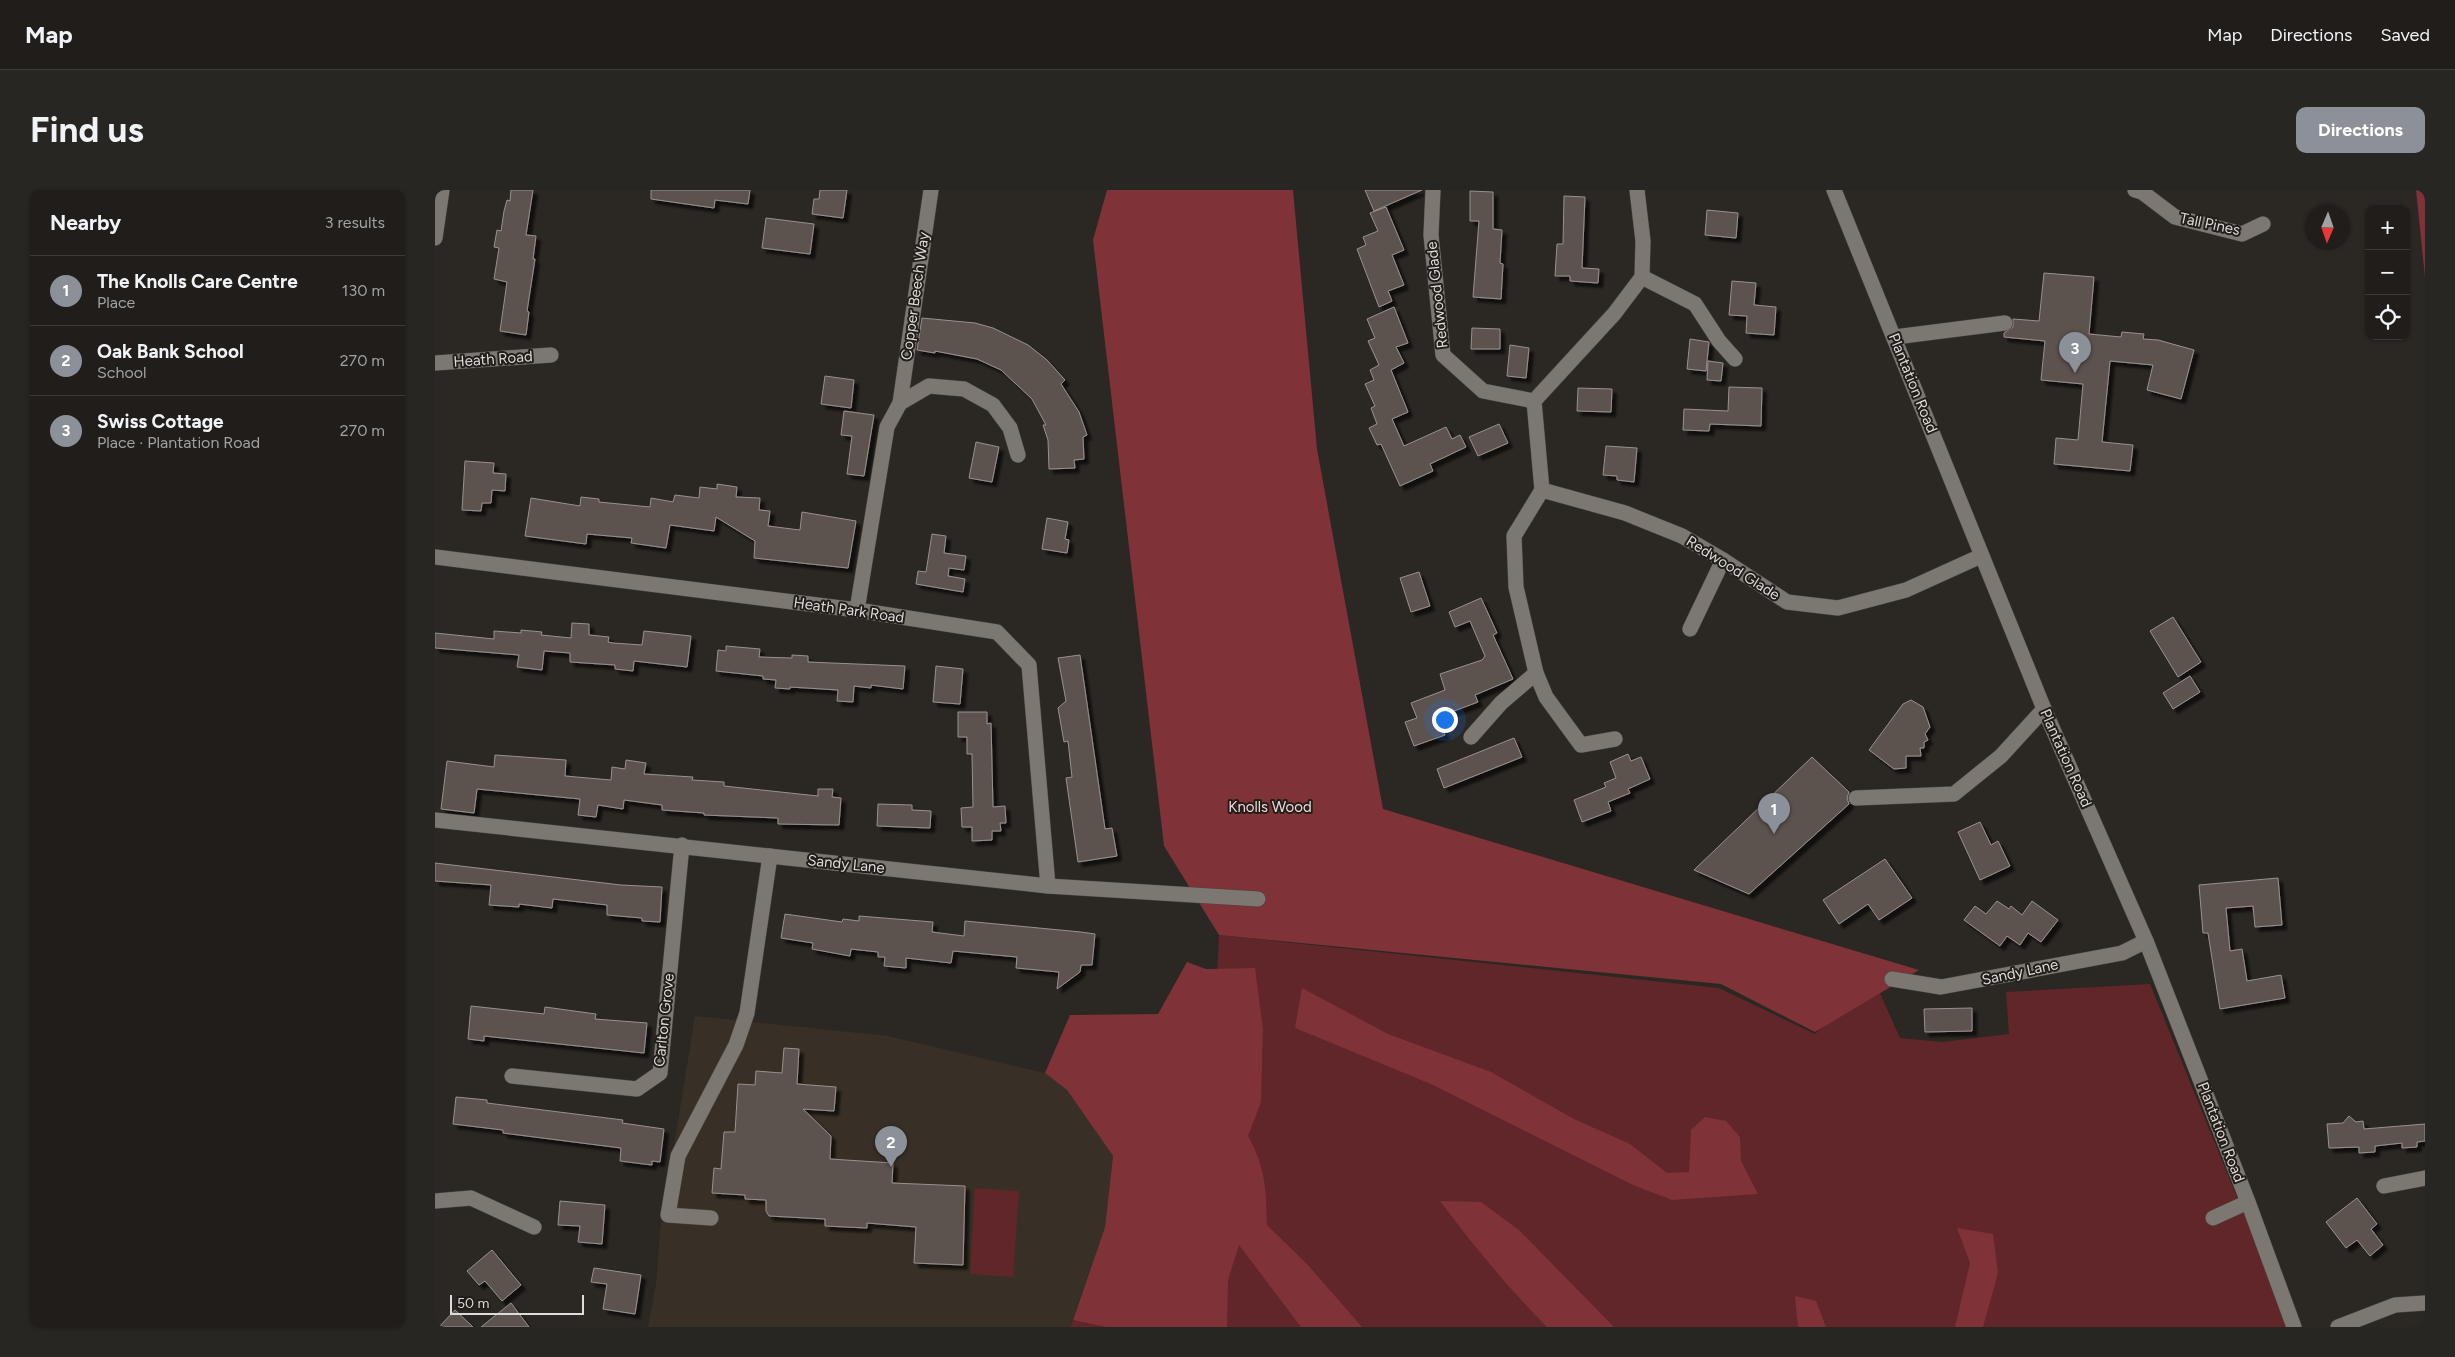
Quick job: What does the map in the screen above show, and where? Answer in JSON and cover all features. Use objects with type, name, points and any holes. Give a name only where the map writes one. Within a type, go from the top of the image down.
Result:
[{"type":"street","points":[[435,238],[442,190]]},
{"type":"street","name":"Copper Beech Way","points":[[857,610],[887,427],[900,403],[931,190]]},
{"type":"street","name":"Redwood Glade","points":[[1433,190],[1431,234],[1443,355],[1483,391],[1534,402]]},
{"type":"street","points":[[1615,739],[1581,745],[1546,697],[1536,673],[1516,587],[1514,536],[1542,490],[1534,402],[1614,314],[1642,277],[1643,241],[1637,190]]},
{"type":"street","name":"Plantation Road","points":[[1834,190],[1895,337],[1981,556],[2146,941],[2248,1202],[2294,1327]]},
{"type":"street","name":"Tall Pines","points":[[2135,190],[2142,192],[2175,218],[2242,234],[2263,224]]},
{"type":"street","points":[[1642,277],[1695,304],[1719,341],[1735,359]]},
{"type":"street","points":[[1895,337],[2005,323]]},
{"type":"street","name":"Heath Road","points":[[435,363],[551,355]]},
{"type":"street","points":[[900,403],[929,386],[964,389],[993,405],[1010,428],[1018,455]]},
{"type":"street","name":"Redwood Glade","points":[[1542,490],[1625,514],[1682,536],[1787,602],[1838,608],[1905,590],[1981,556]]},
{"type":"street","name":"Heath Park Road","points":[[435,557],[857,610],[997,632],[1029,666],[1048,886]]},
{"type":"street","points":[[1689,629],[1723,560]]},
{"type":"street","points":[[1471,737],[1501,703],[1536,673]]},
{"type":"street","points":[[1856,798],[1955,794],[2001,756],[2045,709]]},
{"type":"street","name":"Sandy Lane","points":[[435,820],[1048,886],[1258,899]]},
{"type":"street","name":"Carlton Grove","points":[[512,1076],[637,1089],[659,1073],[682,846]]},
{"type":"street","points":[[711,1218],[668,1215],[678,1156],[736,1045],[747,1014],[770,856]]},
{"type":"street","name":"Sandy Lane","points":[[1892,979],[1941,987],[2123,953],[2146,941]]},
{"type":"street","points":[[2384,1186],[2425,1178]]},
{"type":"street","points":[[435,1201],[471,1198],[534,1227]]},
{"type":"street","points":[[2213,1218],[2248,1202]]},
{"type":"street","points":[[2339,1327],[2395,1305],[2425,1303]]},
{"type":"shaded area","points":[[1219,935],[1719,988],[1815,1034],[1875,982],[1900,1038],[1942,1042],[2009,1034],[2006,992],[2150,984],[2290,1327],[1070,1327],[1212,1083]]},
{"type":"shaded area","points":[[695,1016],[888,1036],[1045,1073],[1067,1090],[1113,1156],[1105,1227],[1070,1327],[648,1327],[656,1285],[660,1232]]},
{"type":"shaded area","points":[[975,1188],[1019,1191],[1013,1277],[970,1274]]},
{"type":"green space","name":"Knolls Wood","points":[[1107,190],[1293,190],[1317,449],[1383,809],[1919,970],[1815,1032],[1721,984],[1219,935],[1164,846],[1093,240]]},
{"type":"green space","points":[[2416,190],[2425,190],[2425,277]]},
{"type":"green space","points":[[1187,962],[1206,969],[1255,968],[1263,1029],[1261,1102],[1248,1136],[1262,1169],[1267,1225],[1307,1264],[1362,1327],[1301,1327],[1239,1245],[1228,1280],[1227,1327],[1106,1327],[1073,1320],[1105,1227],[1113,1156],[1067,1090],[1045,1073],[1070,1015],[1158,1014]]},
{"type":"green space","points":[[1302,988],[1388,1034],[1491,1072],[1574,1119],[1630,1144],[1667,1173],[1689,1172],[1691,1130],[1705,1117],[1726,1121],[1740,1137],[1741,1161],[1758,1194],[1672,1200],[1633,1185],[1431,1084],[1295,1028]]},
{"type":"green space","points":[[1440,1201],[1481,1202],[1519,1230],[1614,1327],[1547,1327],[1491,1266]]},
{"type":"green space","points":[[1957,1228],[1993,1234],[1998,1273],[1983,1327],[1955,1327],[1970,1263]]},
{"type":"green space","points":[[1795,1296],[1816,1301],[1826,1327],[1798,1327]]},
{"type":"building","points":[[511,190],[533,190],[526,235],[536,236],[533,259],[535,259],[527,311],[529,312],[526,335],[500,331],[507,282],[494,279],[499,248],[494,247],[497,230],[501,231],[504,211],[507,200],[510,201]]},
{"type":"building","points":[[651,190],[750,190],[748,204],[715,200],[714,208],[651,199]]},
{"type":"building","points":[[820,190],[847,190],[843,218],[812,214],[814,199],[819,199]]},
{"type":"building","points":[[1365,190],[1422,190],[1374,211]]},
{"type":"building","points":[[1470,191],[1493,192],[1493,229],[1502,230],[1500,263],[1503,264],[1501,299],[1473,297],[1479,221],[1470,221]]},
{"type":"building","points":[[1564,196],[1585,197],[1582,268],[1599,269],[1598,283],[1570,281],[1570,276],[1555,276],[1557,244],[1563,244]]},
{"type":"building","points":[[1386,207],[1404,250],[1392,255],[1404,285],[1388,291],[1392,301],[1379,307],[1357,249],[1366,245],[1363,237],[1378,231],[1370,213]]},
{"type":"building","points":[[1707,210],[1738,213],[1736,238],[1705,235]]},
{"type":"building","points":[[766,218],[814,224],[810,254],[762,248]]},
{"type":"building","points":[[2044,273],[2094,277],[2089,334],[2121,337],[2122,332],[2144,334],[2143,339],[2158,340],[2194,350],[2181,399],[2147,390],[2153,365],[2110,361],[2102,442],[2133,445],[2130,471],[2054,464],[2056,438],[2078,440],[2083,384],[2041,380],[2045,341],[2004,337],[2004,333],[2013,327],[2013,319],[2039,321]]},
{"type":"building","points":[[1732,281],[1756,283],[1754,305],[1776,307],[1774,335],[1746,333],[1747,316],[1729,315]]},
{"type":"building","points":[[1394,307],[1408,343],[1396,347],[1404,363],[1391,370],[1408,412],[1392,419],[1404,446],[1446,427],[1452,439],[1460,435],[1466,447],[1430,464],[1433,471],[1400,486],[1381,444],[1377,445],[1369,428],[1377,424],[1371,408],[1375,406],[1365,384],[1374,380],[1370,370],[1379,365],[1368,341],[1375,338],[1367,319]]},
{"type":"building","points":[[922,318],[975,323],[993,328],[1028,345],[1047,360],[1065,380],[1061,384],[1079,412],[1087,435],[1083,437],[1084,459],[1074,460],[1075,468],[1049,469],[1048,440],[1043,425],[1046,425],[1032,399],[1001,370],[977,359],[935,351],[935,353],[917,350]]},
{"type":"building","points":[[1472,328],[1500,329],[1500,349],[1471,349]]},
{"type":"building","points":[[1690,339],[1709,342],[1706,371],[1687,369]]},
{"type":"building","points":[[1510,345],[1529,348],[1526,378],[1507,376]]},
{"type":"building","points":[[1708,361],[1723,363],[1721,381],[1707,380]]},
{"type":"building","points":[[825,376],[854,380],[851,408],[821,404]]},
{"type":"building","points":[[1729,387],[1762,388],[1761,426],[1710,424],[1709,431],[1683,430],[1684,409],[1728,411]]},
{"type":"building","points":[[1578,388],[1612,389],[1611,412],[1577,411]]},
{"type":"building","points":[[844,411],[874,415],[864,476],[847,474],[852,436],[841,435]]},
{"type":"building","points":[[1499,424],[1508,443],[1478,456],[1469,437]]},
{"type":"building","points":[[976,442],[999,447],[992,482],[969,478]]},
{"type":"building","points":[[1606,446],[1637,448],[1634,482],[1617,480],[1617,476],[1603,475]]},
{"type":"building","points":[[465,461],[494,463],[493,473],[506,474],[505,491],[492,490],[491,503],[482,503],[481,511],[462,510]]},
{"type":"building","points":[[717,484],[737,487],[736,497],[760,498],[759,510],[770,511],[768,526],[800,530],[802,512],[856,521],[848,568],[754,558],[755,541],[716,517],[714,531],[670,525],[666,548],[631,543],[632,538],[587,534],[586,544],[525,536],[531,498],[580,506],[581,497],[599,499],[599,502],[650,507],[651,498],[673,502],[675,495],[699,498],[700,487],[717,489]]},
{"type":"building","points":[[1047,518],[1068,522],[1065,539],[1069,540],[1067,553],[1042,549]]},
{"type":"building","points":[[932,534],[946,536],[944,553],[966,556],[964,570],[949,568],[948,576],[965,579],[963,592],[916,584],[918,571],[926,572]]},
{"type":"building","points":[[1419,572],[1430,606],[1411,612],[1400,578]]},
{"type":"building","points":[[1481,598],[1497,633],[1493,635],[1513,679],[1475,695],[1478,702],[1438,717],[1445,735],[1414,746],[1405,722],[1417,718],[1411,703],[1445,690],[1440,674],[1482,660],[1485,656],[1470,621],[1455,627],[1449,612]]},
{"type":"building","points":[[2173,617],[2201,662],[2178,677],[2150,631]]},
{"type":"building","points":[[572,623],[589,624],[589,635],[609,637],[608,642],[613,643],[642,645],[644,631],[691,636],[687,667],[634,661],[633,671],[615,669],[615,665],[570,662],[570,653],[544,651],[542,670],[517,667],[519,655],[435,648],[435,633],[494,639],[494,631],[521,633],[521,630],[542,632],[541,635],[571,638]]},
{"type":"building","points":[[726,646],[760,649],[759,657],[792,658],[792,655],[808,656],[808,662],[905,666],[903,689],[871,685],[871,688],[854,686],[853,702],[837,701],[838,690],[775,688],[776,680],[763,679],[763,676],[716,671],[718,650],[726,651]]},
{"type":"building","points":[[1080,655],[1105,829],[1112,828],[1117,856],[1078,862],[1066,778],[1072,777],[1068,741],[1064,742],[1058,708],[1066,701],[1058,658]]},
{"type":"building","points":[[936,666],[963,669],[960,704],[933,702]]},
{"type":"building","points":[[2190,676],[2200,692],[2173,709],[2163,693]]},
{"type":"building","points":[[1911,700],[1923,707],[1930,727],[1925,734],[1928,740],[1924,742],[1924,748],[1920,748],[1921,756],[1906,756],[1906,768],[1894,769],[1869,750],[1903,704]]},
{"type":"building","points":[[958,712],[987,712],[987,724],[991,723],[993,807],[1005,806],[1006,823],[1000,823],[1001,831],[992,831],[992,840],[972,841],[972,827],[962,827],[961,808],[973,807],[972,754],[967,754],[967,737],[958,737]]},
{"type":"building","points":[[1514,738],[1522,757],[1444,788],[1437,769]]},
{"type":"building","points":[[1628,754],[1631,761],[1641,757],[1650,779],[1628,789],[1630,793],[1608,802],[1611,811],[1582,822],[1574,800],[1606,787],[1604,783],[1616,778],[1610,762]]},
{"type":"building","points":[[495,755],[566,760],[565,776],[611,780],[612,767],[625,769],[626,760],[646,763],[644,774],[693,777],[692,780],[724,782],[724,786],[818,796],[818,789],[833,789],[832,797],[841,798],[839,825],[778,824],[778,818],[704,815],[704,813],[662,810],[662,805],[624,800],[623,809],[598,805],[596,817],[578,815],[580,799],[477,789],[474,813],[441,809],[447,761],[494,767]]},
{"type":"building","points":[[1812,757],[1849,792],[1847,798],[1849,804],[1749,894],[1694,870]]},
{"type":"building","points":[[878,804],[912,805],[912,810],[931,811],[930,828],[877,826]]},
{"type":"building","points":[[1980,822],[1991,845],[1998,841],[2010,866],[1980,880],[1958,832]]},
{"type":"building","points":[[1885,859],[1912,898],[1879,920],[1868,904],[1839,924],[1823,900]]},
{"type":"building","points":[[435,863],[621,885],[662,887],[660,922],[642,921],[642,918],[607,915],[607,905],[553,899],[552,908],[519,904],[519,907],[489,905],[491,885],[435,881]]},
{"type":"building","points":[[2278,878],[2282,925],[2255,927],[2253,906],[2226,908],[2230,951],[2242,949],[2247,981],[2281,975],[2285,998],[2220,1009],[2208,933],[2203,933],[2199,885]]},
{"type":"building","points":[[1997,901],[2009,909],[2011,906],[2022,915],[2032,901],[2058,920],[2041,942],[2028,933],[2020,945],[2007,936],[2000,946],[1964,920],[1975,906],[1986,914]]},
{"type":"building","points":[[785,914],[842,922],[843,919],[859,921],[859,916],[933,922],[932,932],[964,936],[965,921],[1095,934],[1092,965],[1081,965],[1080,972],[1057,989],[1059,972],[1016,968],[1017,957],[953,951],[951,963],[906,958],[906,968],[884,966],[885,957],[878,957],[878,952],[851,949],[850,956],[812,949],[813,943],[781,938]]},
{"type":"building","points":[[471,1006],[544,1014],[545,1007],[596,1014],[595,1019],[647,1023],[644,1053],[484,1036],[484,1041],[468,1039]]},
{"type":"building","points":[[1972,1008],[1972,1031],[1925,1032],[1924,1009]]},
{"type":"building","points":[[784,1048],[799,1049],[797,1084],[836,1087],[834,1111],[803,1109],[831,1136],[830,1159],[893,1163],[892,1183],[965,1186],[963,1265],[914,1263],[916,1227],[867,1223],[867,1228],[825,1226],[825,1219],[769,1216],[766,1211],[766,1200],[745,1199],[745,1195],[712,1193],[714,1168],[721,1169],[724,1132],[735,1132],[738,1084],[755,1085],[756,1071],[782,1073]]},
{"type":"building","points":[[456,1097],[487,1100],[487,1103],[623,1120],[622,1123],[664,1129],[660,1162],[652,1161],[652,1165],[620,1161],[621,1148],[503,1133],[503,1130],[453,1124]]},
{"type":"building","points":[[2349,1116],[2356,1122],[2363,1121],[2364,1129],[2425,1124],[2425,1141],[2417,1142],[2417,1147],[2402,1148],[2402,1143],[2375,1146],[2375,1152],[2359,1153],[2359,1147],[2329,1148],[2327,1124],[2343,1123]]},
{"type":"building","points":[[2357,1198],[2377,1224],[2371,1229],[2383,1245],[2370,1256],[2357,1240],[2346,1248],[2326,1222]]},
{"type":"building","points":[[560,1201],[605,1205],[602,1244],[578,1242],[580,1226],[558,1225]]},
{"type":"building","points":[[492,1250],[521,1285],[502,1301],[485,1281],[479,1285],[467,1271]]},
{"type":"building","points":[[594,1268],[641,1275],[635,1314],[603,1309],[607,1284],[591,1282]]},
{"type":"building","points":[[511,1303],[529,1327],[481,1327]]},
{"type":"building","points":[[455,1310],[473,1327],[439,1327]]},
{"type":"place","name":"Swiss Cottage","points":[[2075,373]]},
{"type":"place","name":"The Knolls Care Centre","points":[[1774,834]]},
{"type":"place","name":"Oak Bank School","points":[[891,1167]]}]
